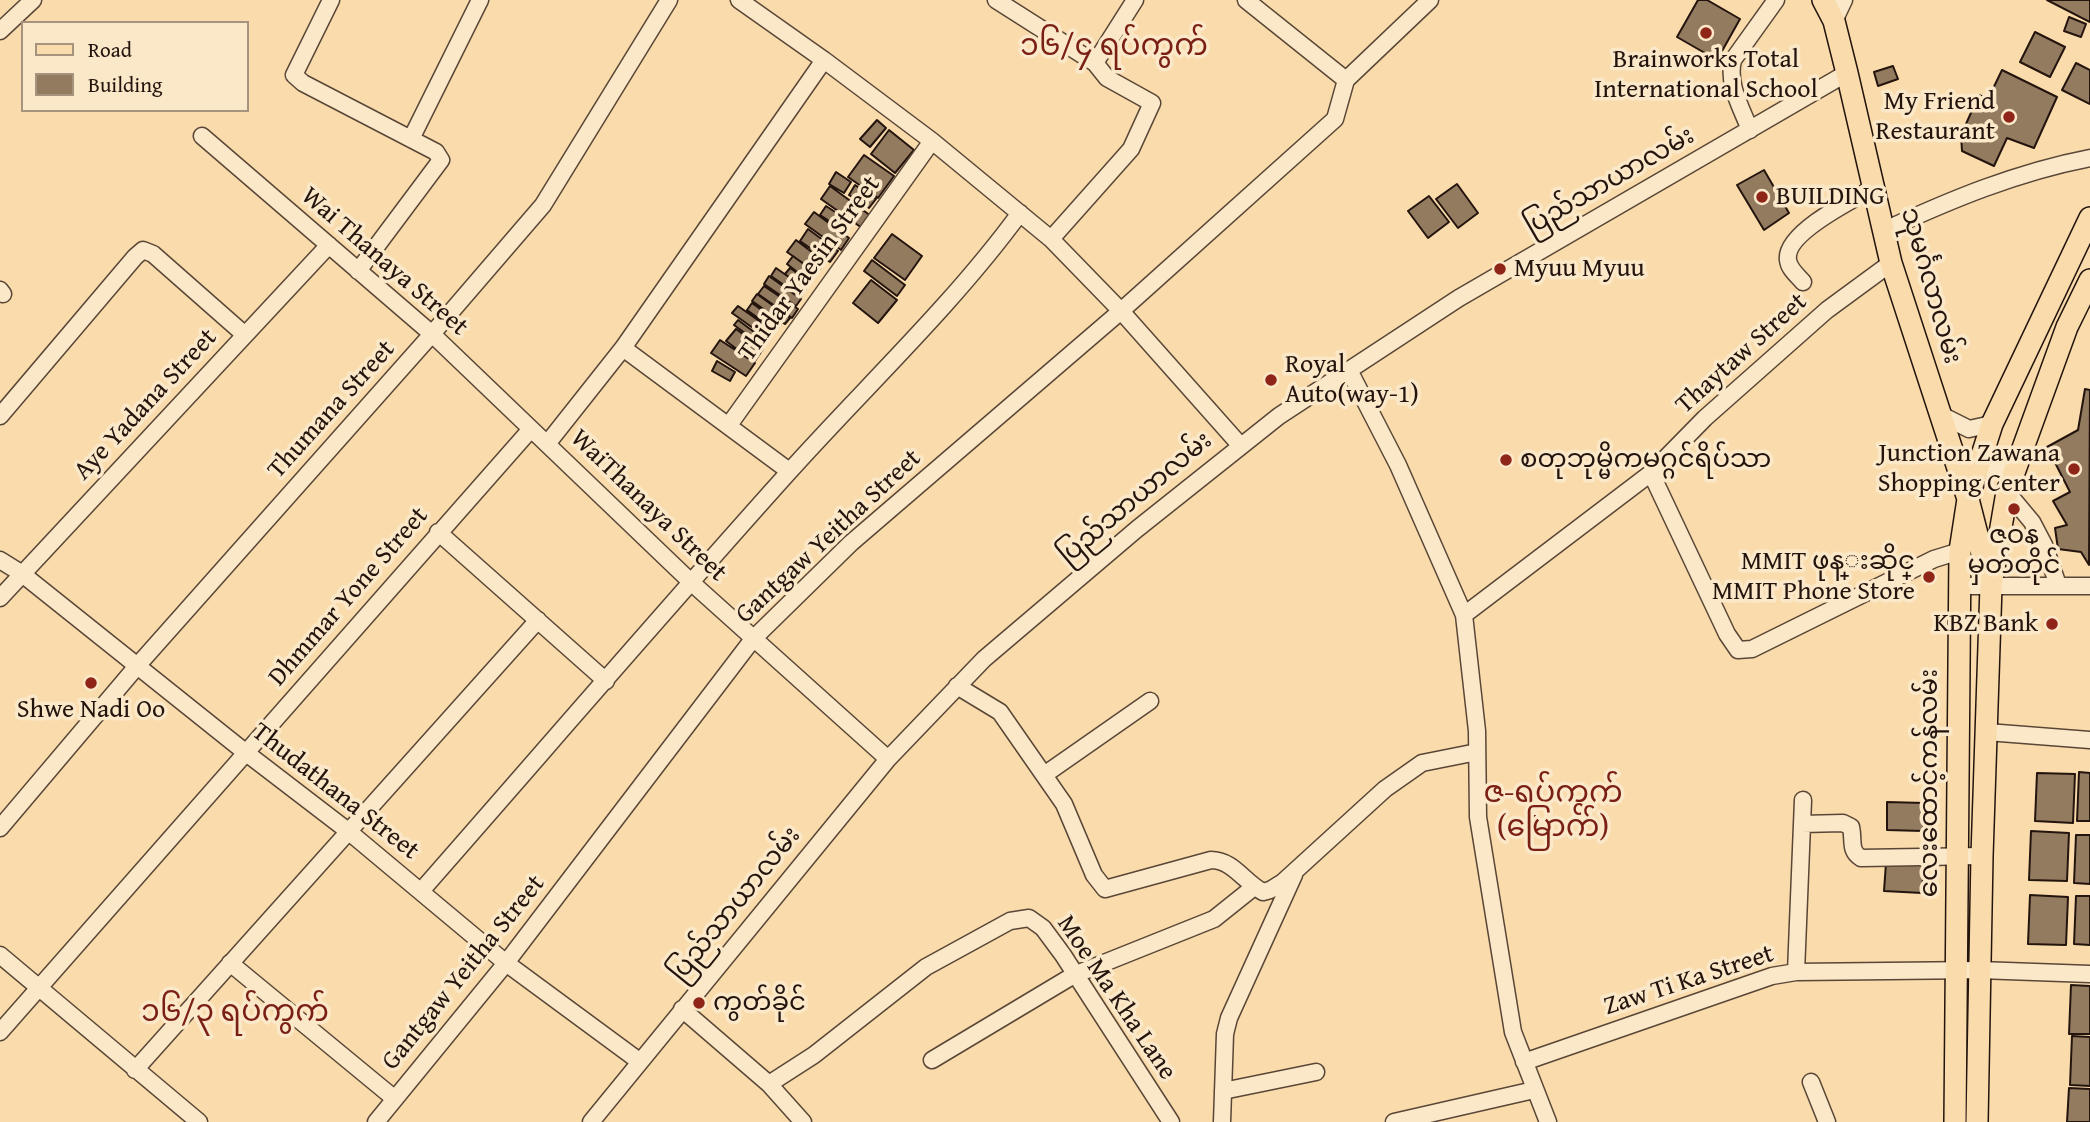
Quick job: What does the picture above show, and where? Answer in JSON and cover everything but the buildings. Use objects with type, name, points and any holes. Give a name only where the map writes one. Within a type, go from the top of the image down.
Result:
[{"type":"main road","name":"သုမင်္ဂလာလမ်း","points":[[1823,0],[1834,21],[1891,263],[1968,499],[1991,586]]},
{"type":"main road","name":"လေးထောင့်ကန်လမ်း","points":[[1955,1122],[1960,551],[1968,499],[1992,424],[2090,219]]},
{"type":"main road","name":"လေးထောင့်ကန်လမ်း","points":[[1977,1122],[1991,586],[2007,492],[2067,327],[2090,280]]},
{"type":"street","points":[[0,31],[32,0]]},
{"type":"street","points":[[331,0],[294,75],[303,83],[436,152],[441,160],[358,271]]},
{"type":"street","points":[[411,139],[480,0]]},
{"type":"street","name":"Thumana Street","points":[[0,828],[138,665],[543,205],[670,0]]},
{"type":"street","points":[[739,0],[932,141],[1051,239],[1121,311],[1241,445]]},
{"type":"street","points":[[996,0],[1095,63],[1107,78],[1152,103],[1131,149],[1051,239]]},
{"type":"street","points":[[1095,63],[1135,0]]},
{"type":"street","points":[[1246,0],[1346,80],[1430,0]]},
{"type":"street","points":[[1750,130],[1731,81],[1730,71],[1733,60],[1776,0]]},
{"type":"street","points":[[1834,21],[1844,0]]},
{"type":"street","points":[[547,444],[623,348],[824,60]]},
{"type":"street","name":"ပြည်သာယာလမ်း","points":[[591,1122],[888,759],[984,659],[1126,537],[1279,416],[1459,298],[1847,74]]},
{"type":"street","name":"Gantgaw Yeitha Street","points":[[376,1122],[506,962],[753,639],[851,543],[1121,311],[1335,119],[1346,80]]},
{"type":"street","name":"Wai Thanaya Street","points":[[202,136],[432,334],[531,429]]},
{"type":"street","name":"Thidar Yaesin Street","points":[[729,425],[932,141]]},
{"type":"street","points":[[1883,230],[1962,195],[2019,176],[2090,158]]},
{"type":"street","points":[[1804,282],[1792,271],[1788,260],[1788,253],[1796,240],[1821,218],[1874,188]]},
{"type":"street","points":[[421,891],[789,471],[942,310],[1020,213]]},
{"type":"street","name":"Aye Yadana Street","points":[[0,598],[328,245]]},
{"type":"street","points":[[0,416],[143,250],[153,254],[245,335]]},
{"type":"street","name":"Thaytaw Street","points":[[1464,615],[1651,473],[1705,418],[1827,310],[1891,263]]},
{"type":"street","points":[[623,348],[789,471]]},
{"type":"street","points":[[1349,370],[1398,465],[1464,615],[1477,731],[1478,817],[1513,1032],[1548,1122]]},
{"type":"street","points":[[1939,414],[1969,429],[1992,424]]},
{"type":"street","name":"WaiThanaya Street","points":[[531,429],[692,583],[888,759]]},
{"type":"street","name":"Dhmmar Yone Street","points":[[0,1032],[531,429]]},
{"type":"street","points":[[1951,449],[1964,461],[1978,467],[1999,470],[2017,463]]},
{"type":"street","points":[[1651,473],[1727,634],[1738,650],[1752,649],[1934,559],[1960,551]]},
{"type":"street","points":[[2007,492],[2032,522],[2044,544],[2058,585]]},
{"type":"street","points":[[438,533],[606,681]]},
{"type":"street","name":"Thudathana Street","points":[[0,559],[22,573],[348,831],[506,962],[639,1061]]},
{"type":"street","points":[[1960,586],[2090,586]]},
{"type":"street","points":[[135,1070],[538,620]]},
{"type":"street","points":[[957,686],[1000,712],[1064,804],[1094,874],[1105,889],[1211,860],[1220,860],[1228,863],[1254,887],[1263,892],[1270,890],[1297,870],[1385,789],[1422,763],[1477,752]]},
{"type":"street","points":[[1044,775],[1150,701]]},
{"type":"street","points":[[1987,732],[2090,740]]},
{"type":"street","points":[[1796,972],[1802,800]]},
{"type":"street","points":[[1802,824],[1843,823],[1851,827],[1855,854],[1861,858],[1982,856]]},
{"type":"street","points":[[1222,1122],[1225,1034],[1297,870]]},
{"type":"street","points":[[932,1060],[1074,975],[1214,919],[1254,887]]},
{"type":"street","name":"Moe Ma Kha Lane","points":[[769,1084],[814,1055],[926,967],[1010,921],[1029,918],[1043,928],[1171,1122]]},
{"type":"street","points":[[0,955],[199,1122]]},
{"type":"street","points":[[230,963],[395,1099]]},
{"type":"street","name":"Zaw Ti Ka Street","points":[[1524,1062],[1772,976],[1796,972],[1979,970],[2090,974]]},
{"type":"street","points":[[682,1009],[769,1084],[803,1122]]},
{"type":"street","points":[[1223,1091],[1316,1072]]},
{"type":"street","points":[[1811,1082],[1827,1122]]},
{"type":"street","points":[[1394,1122],[1534,1090]]},
{"type":"place","name":"Brainworks Total International School","points":[[1706,33]]},
{"type":"place","name":"My Friend Restaurant","points":[[2009,117]]},
{"type":"place","name":"BUILDING","points":[[1762,197]]},
{"type":"place","name":"Myuu Myuu","points":[[1500,269]]},
{"type":"place","name":"Royal Auto(way-1)","points":[[1271,380]]},
{"type":"place","name":"စတုဘုမ္မိကမဂ္ဂင်ရိပ်သာ","points":[[1506,460]]},
{"type":"place","name":"Junction Zawana Shopping Center","points":[[2074,469]]},
{"type":"place","name":"ဇဝန မှတ်တိုင်","points":[[2014,509]]},
{"type":"place","name":"MMIT ဖုန္းဆိုင္ MMIT Phone Store","points":[[1929,577]]},
{"type":"place","name":"KBZ Bank","points":[[2052,624]]},
{"type":"place","name":"Shwe Nadi Oo","points":[[91,683]]},
{"type":"place","name":"ကွတ်ခိုင်","points":[[699,1003]]},
{"type":"district","name":"၁၆/၄ ရပ်ကွက်","points":[[1114,47]]},
{"type":"district","name":"ဇ-ရပ်ကွက် (မြောက်)","points":[[1553,811]]},
{"type":"district","name":"၁၆/၃ ရပ်ကွက်","points":[[235,1013]]}]
